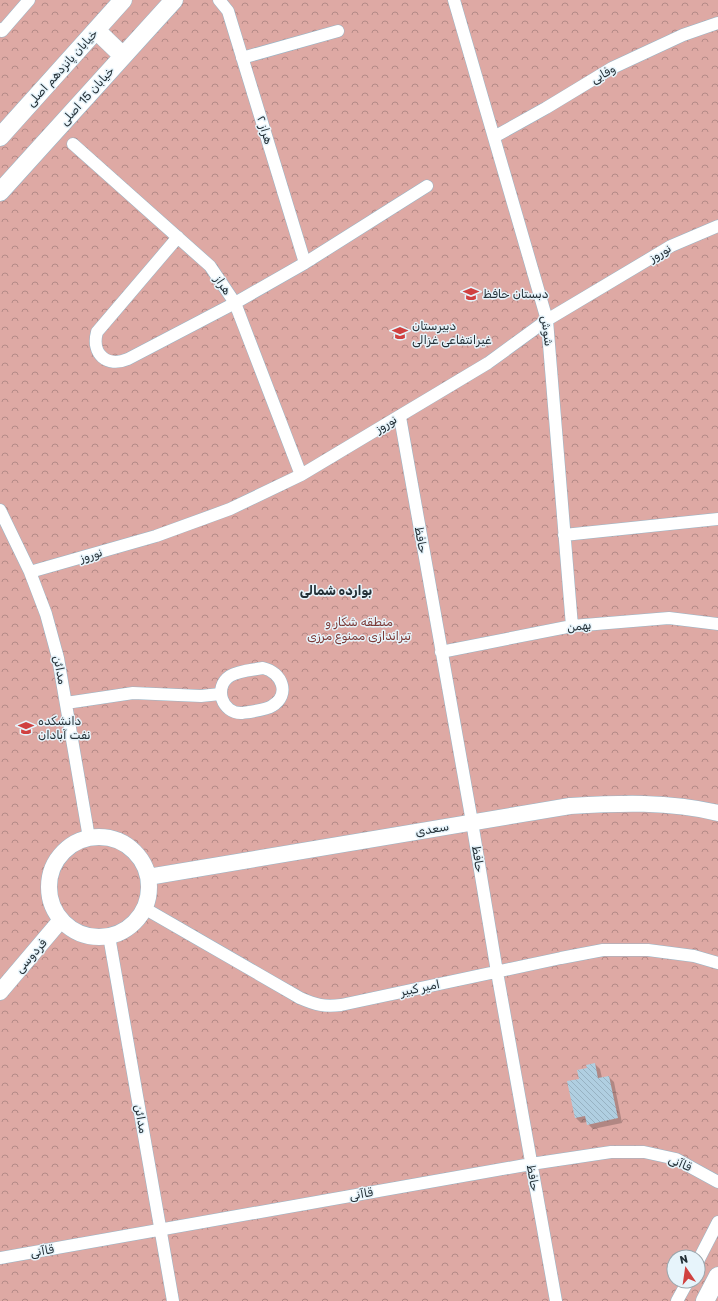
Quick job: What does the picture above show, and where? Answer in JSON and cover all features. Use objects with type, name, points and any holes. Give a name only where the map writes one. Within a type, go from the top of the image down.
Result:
[{"type":"main road","name":"خیابان پانزدهم اصلی","points":[[1,133],[123,0]]},
{"type":"main road","name":"خیابان 15 اصلی","points":[[0,192],[174,0]]},
{"type":"main road","points":[[96,30],[123,56]]},
{"type":"main road","points":[[705,1301],[718,1276]]},
{"type":"street","points":[[0,29],[2,31],[28,0]]},
{"type":"street","name":"هراز ۲","points":[[219,0],[228,11],[305,263]]},
{"type":"street","name":"شوش","points":[[454,0],[547,320],[572,626]]},
{"type":"street","name":"وفایی","points":[[494,138],[612,68],[683,35],[718,23]]},
{"type":"street","points":[[242,58],[338,31]]},
{"type":"street","name":"هراز","points":[[73,144],[210,266],[235,303],[301,475]]},
{"type":"street","points":[[178,237],[97,332],[95,346],[102,358],[108,361],[121,362],[235,303],[305,263],[427,186]]},
{"type":"street","name":"نوروز","points":[[30,572],[156,536],[230,509],[301,475],[488,364],[547,320],[670,246],[718,226]]},
{"type":"street","name":"حافظ","points":[[400,416],[556,1301]]},
{"type":"street","name":"مدائن","points":[[0,510],[30,572],[46,614],[58,658],[89,838]]},
{"type":"street","points":[[564,535],[718,519]]},
{"type":"street","name":"بهمن","points":[[441,652],[572,626],[669,618],[718,624]]},
{"type":"street","points":[[263,668],[275,673],[280,678],[282,685],[282,692],[276,704],[270,707],[242,713],[236,713],[225,706],[220,694],[224,681],[229,677],[235,674],[263,668]]},
{"type":"street","points":[[66,703],[133,693],[201,696],[220,694]]},
{"type":"street","name":"سعدی","points":[[148,877],[570,806],[621,803],[672,805],[718,813]]},
{"type":"street","points":[[89,838],[104,838],[120,842],[133,850],[142,863],[148,877],[148,893],[144,908],[136,921],[123,931],[109,936],[93,937],[78,933],[61,920],[55,912],[50,898],[49,882],[53,867],[62,854],[74,844],[89,838]]},
{"type":"street","name":"امیر کبیر","points":[[144,908],[300,998],[313,1004],[327,1006],[349,1003],[603,950],[648,950],[694,956],[718,963]]},
{"type":"street","name":"فردوسی","points":[[0,992],[61,920]]},
{"type":"street","name":"مدائن","points":[[109,936],[173,1301]]},
{"type":"street","name":"قاآنی","points":[[0,1258],[531,1164],[611,1152],[644,1152],[676,1160],[718,1182]]},
{"type":"street","points":[[704,1249],[718,1222]]},
{"type":"street","points":[[677,1301],[684,1289]]},
{"type":"green space","name":"منطقه شکار و تیراندازی ممنوع مرزی","points":[[0,0],[718,0],[718,1301],[0,1301]]},
{"type":"building","points":[[595,1063],[598,1078],[609,1076],[618,1118],[587,1125],[585,1116],[575,1118],[567,1081],[579,1079],[577,1070],[587,1068],[586,1065]]},
{"type":"place","name":"دبستان حافظ","points":[[471,294]]},
{"type":"place","name":"دبیرستان غیرانتفاعی غزالی","points":[[400,333]]},
{"type":"place","name":"دانشکده نفت آبادان","points":[[26,728]]},
{"type":"district","name":"بوارده شمالی","points":[[336,590]]}]
